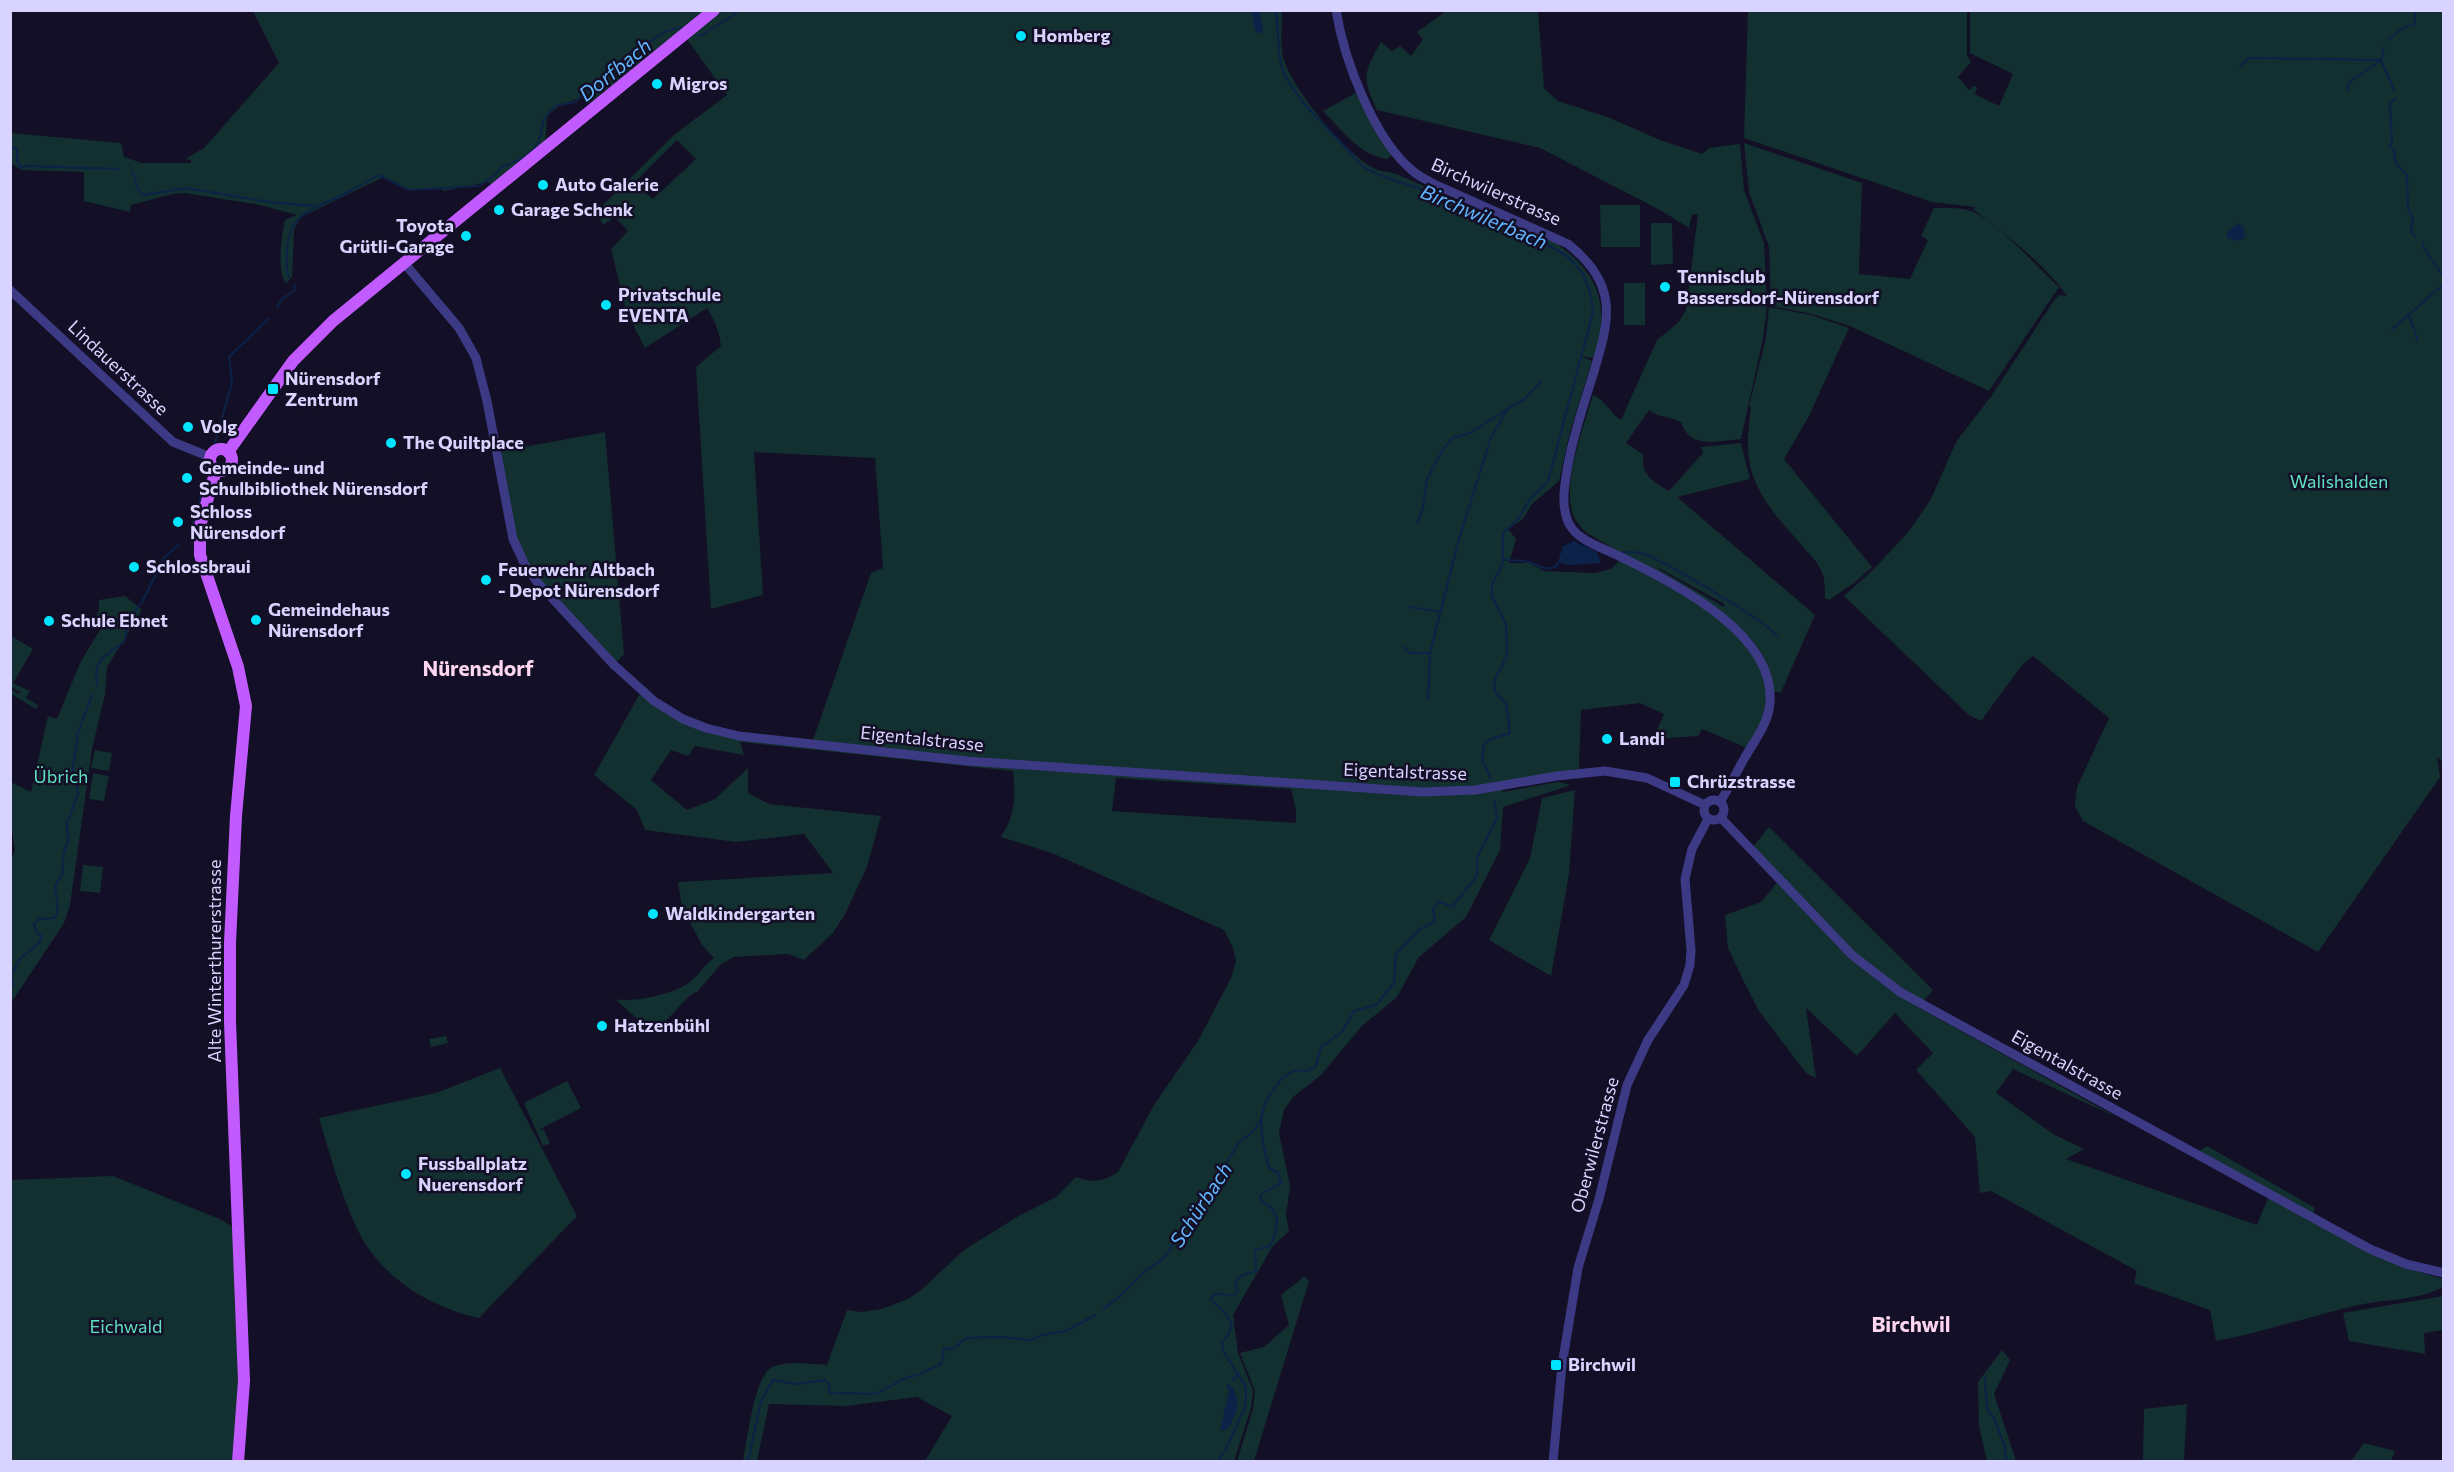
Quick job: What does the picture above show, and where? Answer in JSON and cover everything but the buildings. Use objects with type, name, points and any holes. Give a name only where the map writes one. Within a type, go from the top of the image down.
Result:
[{"type":"main road","points":[[228,452],[283,375],[307,346],[333,321],[714,10]]},
{"type":"main road","points":[[218,450],[228,452],[232,459],[230,466],[224,471],[216,470],[211,465],[210,457],[218,450]]},
{"type":"main road","name":"Alte Winterthurerstrasse","points":[[216,470],[201,519],[200,555],[238,667],[246,706],[234,849],[230,953],[230,1022],[244,1381],[238,1461]]},
{"type":"street","name":"Birchwilerstrasse","points":[[1336,10],[1341,40],[1353,75],[1377,122],[1400,159],[1414,172],[1434,184],[1562,240],[1580,253],[1596,273],[1605,296],[1607,323],[1571,448],[1563,498],[1568,523],[1583,538],[1686,592],[1734,629],[1760,660],[1769,691],[1767,716],[1720,802]]},
{"type":"street","name":"Eigentalstrasse","points":[[405,264],[459,328],[476,358],[483,378],[513,539],[526,567],[553,600],[642,690],[667,710],[699,726],[739,736],[967,761],[1423,792],[1475,790],[1579,773],[1621,772],[1660,783],[1705,805]]},
{"type":"street","name":"Lindauerstrasse","points":[[10,290],[173,442],[210,457]]},
{"type":"street","points":[[1714,800],[1720,802],[1724,810],[1721,818],[1715,821],[1708,819],[1703,811],[1705,805],[1714,800]]},
{"type":"street","name":"Eigentalstrasse","points":[[1721,818],[1852,955],[1900,992],[2370,1249],[2406,1264],[2444,1274]]},
{"type":"street","name":"Oberwilerstrasse","points":[[1553,1461],[1562,1365],[1578,1268],[1599,1198],[1627,1085],[1648,1040],[1684,985],[1690,965],[1691,950],[1685,879],[1692,849],[1708,819]]},
{"type":"green space","points":[[253,11],[1282,11],[1282,52],[1288,70],[1322,121],[1352,152],[1378,170],[1396,174],[1553,241],[1569,253],[1591,278],[1601,306],[1599,339],[1594,358],[1580,356],[1592,361],[1570,432],[1559,481],[1532,504],[1523,519],[1508,529],[1516,539],[1509,563],[1529,563],[1544,571],[1595,573],[1611,569],[1620,560],[1693,600],[1740,638],[1756,660],[1765,684],[1764,715],[1747,748],[1702,729],[1698,736],[1653,739],[1664,714],[1640,703],[1581,710],[1579,769],[1500,782],[1503,792],[1557,782],[1571,785],[1503,807],[1500,850],[1466,917],[1419,957],[1397,997],[1362,1026],[1321,1075],[1293,1097],[1284,1110],[1279,1133],[1290,1186],[1286,1215],[1289,1231],[1272,1247],[1233,1315],[1238,1353],[1253,1391],[1251,1408],[1234,1461],[925,1461],[952,1416],[917,1397],[846,1406],[769,1404],[757,1461],[743,1461],[756,1396],[765,1374],[771,1368],[791,1363],[827,1365],[847,1310],[861,1312],[882,1309],[908,1299],[964,1250],[1017,1217],[1056,1197],[1076,1177],[1098,1180],[1108,1178],[1118,1172],[1154,1105],[1198,1041],[1231,978],[1236,961],[1233,948],[1224,930],[1052,853],[1001,837],[1009,821],[1013,805],[1013,771],[740,742],[744,755],[695,746],[688,756],[671,750],[651,780],[687,810],[715,799],[748,768],[748,793],[769,804],[881,816],[867,867],[845,914],[833,933],[804,960],[788,954],[734,957],[720,965],[698,991],[688,997],[654,1034],[615,999],[633,1000],[675,990],[691,981],[714,958],[702,945],[682,907],[678,882],[833,873],[804,834],[736,842],[645,830],[637,810],[594,775],[642,690],[699,726],[812,743],[871,573],[883,568],[875,458],[754,452],[763,595],[711,609],[696,367],[721,346],[718,331],[707,308],[645,348],[627,313],[611,249],[628,231],[615,217],[603,225],[596,212],[675,134],[727,95],[684,35],[595,108],[582,97],[559,106],[547,116],[545,148],[497,188],[488,182],[444,191],[438,188],[409,190],[384,177],[301,217],[294,230],[292,277],[286,283],[280,261],[282,234],[285,220],[297,215],[260,205],[184,193],[131,205],[130,212],[84,201],[84,172],[21,170],[11,163],[10,133],[121,143],[124,157],[142,163],[191,163],[191,160],[185,159],[204,148],[279,63]],"holes":[[[677,140],[696,159],[653,199],[634,183]],[[1116,778],[1291,789],[1296,810],[1296,823],[1112,811]]]},
{"type":"green space","points":[[1446,11],[1538,11],[1544,88],[1558,101],[1610,118],[1660,140],[1702,154],[1709,148],[1740,144],[1744,190],[1764,243],[1767,307],[1763,338],[1741,439],[1714,442],[1698,440],[1685,431],[1681,422],[1649,410],[1626,443],[1644,455],[1644,468],[1649,477],[1669,491],[1703,453],[1701,447],[1741,443],[1750,479],[1677,497],[1815,615],[1781,692],[1773,692],[1768,667],[1761,653],[1746,634],[1727,616],[1681,585],[1587,533],[1574,517],[1570,501],[1572,470],[1593,395],[1621,420],[1657,340],[1678,323],[1686,310],[1698,215],[1692,214],[1689,228],[1660,210],[1540,148],[1377,110],[1367,83],[1368,69],[1375,53],[1381,42],[1392,51],[1400,46],[1411,56],[1423,39],[1417,32]],"holes":[[[1657,567],[1725,604],[1724,607]]]},
{"type":"green space","name":"Walishalden","points":[[1748,11],[1967,11],[1967,56],[1971,62],[1958,77],[1969,90],[1974,86],[1977,87],[1975,94],[1999,106],[2013,74],[1970,53],[1970,11],[2443,11],[2443,763],[2437,756],[2440,777],[2318,952],[2083,821],[2075,806],[2077,787],[2109,718],[2033,656],[2022,665],[1981,721],[1969,715],[1844,596],[1874,569],[1910,530],[1931,499],[1956,442],[1992,395],[2053,302],[2059,295],[2067,296],[2037,262],[1974,210],[1975,207],[1932,202],[1744,138]]},
{"type":"green space","points":[[1357,92],[1392,155],[1387,159],[1377,157],[1359,147],[1323,111]]},
{"type":"green space","points":[[1744,143],[1862,183],[1859,274],[1910,279],[1928,240],[1921,236],[1934,208],[1958,208],[1971,211],[1992,224],[2059,287],[1989,391],[1850,326],[1812,314],[1771,306],[1769,247],[1749,192]]},
{"type":"green space","points":[[1600,205],[1640,205],[1640,247],[1601,247]]},
{"type":"green space","points":[[1651,223],[1672,223],[1673,264],[1651,265]]},
{"type":"green space","points":[[1624,283],[1645,283],[1645,325],[1624,325]]},
{"type":"green space","points":[[1769,307],[1811,315],[1849,328],[1809,416],[1784,459],[1872,567],[1829,600],[1825,598],[1824,578],[1819,566],[1767,503],[1750,467],[1748,433],[1751,407],[1749,406],[1766,338]]},
{"type":"green space","points":[[605,432],[624,654],[614,665],[538,583],[519,553],[497,452]]},
{"type":"green space","name":"Übrich","points":[[125,596],[142,610],[107,667],[105,694],[92,749],[70,905],[64,923],[11,1003],[10,861],[15,851],[11,823],[11,782],[31,792],[48,716],[57,719],[81,661],[103,625],[95,620],[99,600]]},
{"type":"green space","points":[[11,636],[33,649],[13,683],[30,691],[26,698],[38,705],[36,709],[11,694],[11,689],[19,694],[20,692],[11,687]]},
{"type":"green space","points":[[95,750],[112,753],[109,771],[91,768]]},
{"type":"green space","points":[[93,773],[109,776],[104,801],[89,799]]},
{"type":"green space","points":[[1575,790],[1569,874],[1551,976],[1489,940],[1530,858],[1542,798]]},
{"type":"green space","points":[[1769,827],[1933,990],[1918,1007],[2118,1118],[2013,1069],[1996,1093],[2053,1134],[2084,1149],[2066,1159],[2257,1225],[2268,1198],[2403,1267],[2443,1279],[2443,1287],[2422,1295],[2354,1306],[2216,1341],[2210,1310],[2134,1283],[2137,1271],[1991,1191],[1980,1193],[1975,1137],[1916,1070],[1933,1053],[1895,1013],[1857,1056],[1806,1008],[1816,1078],[1806,1073],[1759,1011],[1728,948],[1725,915],[1761,902],[1781,878],[1753,847]]},
{"type":"green space","points":[[83,865],[103,867],[100,893],[80,891]]},
{"type":"green space","points":[[446,1036],[448,1043],[431,1047],[429,1039]]},
{"type":"green space","name":"Fussballplatz Nuerensdorf","points":[[500,1068],[577,1216],[479,1318],[447,1308],[417,1293],[403,1284],[378,1261],[360,1235],[353,1220],[319,1118],[436,1093]]},
{"type":"green space","points":[[567,1081],[581,1108],[538,1130],[543,1129],[550,1143],[543,1146],[524,1103]]},
{"type":"green space","points":[[2207,1146],[2315,1208],[2313,1214],[2198,1152]]},
{"type":"green space","name":"Eichwald","points":[[113,1176],[222,1220],[239,1232],[238,1461],[11,1461],[10,1180]]},
{"type":"green space","points":[[1305,1276],[1309,1281],[1254,1461],[1237,1461],[1253,1409],[1255,1391],[1240,1353],[1264,1347],[1289,1325],[1281,1295]]},
{"type":"green space","points":[[2443,1296],[2443,1330],[2424,1333],[2425,1354],[2349,1341],[2343,1313]]},
{"type":"green space","points":[[2002,1350],[2010,1360],[1994,1394],[2016,1461],[1987,1461],[1979,1426],[1978,1382]]},
{"type":"green space","points":[[2187,1404],[2184,1461],[2143,1461],[2144,1409]]},
{"type":"green space","points":[[2364,1443],[2395,1451],[2391,1461],[2351,1461]]},
{"type":"water","points":[[2239,223],[2244,228],[2245,238],[2238,241],[2227,238],[2227,232]]},
{"type":"water","points":[[1574,541],[1597,552],[1601,563],[1568,565],[1558,562],[1563,546]]},
{"type":"water","points":[[1229,1384],[1234,1389],[1237,1406],[1228,1429],[1220,1431],[1229,1390],[1226,1386]]},
{"type":"waterway","name":"Dorfbach","points":[[698,35],[702,35],[741,10]]},
{"type":"waterway","points":[[1255,10],[1259,29]]},
{"type":"waterway","name":"Birchwilerbach","points":[[1275,10],[1280,61],[1286,77],[1307,107],[1361,165],[1379,175],[1429,192],[1565,255],[1576,265],[1590,292],[1593,312],[1548,481],[1531,498],[1517,520],[1503,533],[1503,563],[1492,585],[1492,596],[1506,625],[1507,656],[1494,681],[1495,691],[1506,704],[1510,733],[1491,739],[1484,744],[1482,760],[1491,779]]},
{"type":"waterway","points":[[2388,39],[2405,27],[2414,25],[2415,13],[2418,10]]},
{"type":"waterway","name":"Dorfbach","points":[[289,277],[288,241],[291,230],[303,215],[379,175],[409,190],[479,186],[494,176],[502,167],[521,159],[534,149],[539,141],[543,121],[555,106],[575,102],[635,48],[666,31],[684,27]]},
{"type":"waterway","points":[[2384,48],[2381,60],[2394,90]]},
{"type":"waterway","points":[[2240,66],[2249,58],[2381,60]]},
{"type":"waterway","points":[[2349,90],[2348,83],[2381,60]]},
{"type":"waterway","points":[[2396,98],[2390,104],[2392,144],[2389,146],[2394,150],[2395,162],[2407,175],[2408,209],[2413,218],[2411,230],[2415,237]]},
{"type":"waterway","points":[[10,146],[17,149],[17,160],[21,168],[27,166],[119,169]]},
{"type":"waterway","points":[[132,171],[139,192],[144,195],[186,188],[269,202],[314,206]]},
{"type":"waterway","points":[[2422,242],[2423,247],[2444,277]]},
{"type":"waterway","points":[[2392,329],[2444,284]]},
{"type":"waterway","name":"Dorfbach","points":[[277,307],[282,299],[294,291],[295,285]]},
{"type":"waterway","points":[[2409,316],[2418,341]]},
{"type":"waterway","name":"Dorfbach","points":[[214,446],[232,383],[229,357],[268,319]]},
{"type":"waterway","points":[[1428,700],[1430,653],[1460,535],[1491,438],[1508,408],[1525,399],[1541,382]]},
{"type":"waterway","points":[[1417,524],[1423,507],[1427,479],[1452,438],[1470,433],[1506,410]]},
{"type":"waterway","name":"Dorfbach","points":[[191,530],[205,483]]},
{"type":"waterway","name":"Dorfbach","points":[[98,686],[96,677],[98,664],[125,641],[127,622],[142,602],[164,558],[179,544]]},
{"type":"waterway","points":[[1622,552],[1640,553],[1668,565],[1754,618],[1777,636]]},
{"type":"waterway","points":[[1503,559],[1529,562],[1546,568],[1553,568],[1558,562]]},
{"type":"waterway","points":[[1410,607],[1442,612]]},
{"type":"waterway","points":[[1403,647],[1410,653],[1430,653]]},
{"type":"waterway","name":"Dorfbach","points":[[10,988],[14,985],[11,976],[19,960],[40,942],[41,935],[36,932],[34,924],[39,919],[55,918],[58,910],[55,887],[62,874],[64,852],[68,841],[67,824],[78,793],[77,784],[73,778],[78,733],[92,695]]},
{"type":"waterway","name":"Schürbach","points":[[1217,1462],[1226,1449],[1245,1407],[1246,1387],[1223,1351],[1222,1342],[1228,1336],[1232,1325],[1227,1315],[1211,1300],[1213,1295],[1233,1296],[1237,1292],[1238,1277],[1256,1271],[1255,1250],[1270,1246],[1277,1227],[1276,1215],[1262,1202],[1260,1195],[1281,1183],[1278,1172],[1269,1168],[1265,1154],[1262,1137],[1262,1113],[1265,1103],[1286,1075],[1298,1070],[1308,1071],[1316,1066],[1321,1047],[1342,1032],[1354,1011],[1376,1005],[1394,983],[1396,954],[1419,930],[1435,921],[1433,909],[1439,901],[1452,907],[1477,876],[1477,857],[1497,818],[1494,800]]},
{"type":"waterway","name":"Schürbach","points":[[1103,1309],[1119,1297],[1146,1270],[1163,1258],[1172,1245],[1179,1241],[1181,1230],[1188,1219],[1195,1215],[1199,1206],[1220,1182],[1225,1166],[1239,1142],[1254,1131],[1261,1119]]},
{"type":"waterway","name":"Schürbach","points":[[748,1462],[761,1401],[773,1380],[797,1384],[824,1380],[828,1383],[830,1393],[876,1394],[903,1379],[941,1364],[944,1349],[954,1348],[966,1338],[998,1337],[1031,1340],[1042,1335],[1066,1331],[1095,1315]]},
{"type":"waterway","points":[[1233,1380],[1238,1374]]},
{"type":"waterway","points":[[1985,1378],[1987,1409],[1993,1416],[2005,1447],[2006,1462]]},
{"type":"place","name":"Homberg","points":[[1021,36]]},
{"type":"place","name":"Migros","points":[[657,84]]},
{"type":"place","name":"Auto Galerie","points":[[543,185]]},
{"type":"place","name":"Garage Schenk","points":[[499,210]]},
{"type":"place","name":"Toyota Grütli-Garage","points":[[466,236]]},
{"type":"place","name":"Tennisclub Bassersdorf-Nürensdorf","points":[[1665,287]]},
{"type":"place","name":"Privatschule EVENTA","points":[[606,305]]},
{"type":"place","name":"Nürensdorf Zentrum","points":[[273,389]]},
{"type":"place","name":"Volg","points":[[188,427]]},
{"type":"place","name":"The Quiltplace","points":[[391,443]]},
{"type":"place","name":"Gemeinde- und Schulbibliothek Nürensdorf","points":[[187,478]]},
{"type":"place","name":"Schloss Nürensdorf","points":[[178,522]]},
{"type":"place","name":"Schlossbraui","points":[[134,567]]},
{"type":"place","name":"Feuerwehr Altbach - Depot Nürensdorf","points":[[486,580]]},
{"type":"place","name":"Gemeindehaus Nürensdorf","points":[[256,620]]},
{"type":"place","name":"Schule Ebnet","points":[[49,621]]},
{"type":"place","name":"Landi","points":[[1607,739]]},
{"type":"place","name":"Chrüzstrasse","points":[[1675,782]]},
{"type":"place","name":"Waldkindergarten","points":[[653,914]]},
{"type":"place","name":"Hatzenbühl","points":[[602,1026]]},
{"type":"place","name":"Fussballplatz Nuerensdorf","points":[[406,1174]]},
{"type":"place","name":"Birchwil","points":[[1556,1365]]},
{"type":"district","name":"Nürensdorf","points":[[478,669]]},
{"type":"district","name":"Birchwil","points":[[1911,1325]]}]
